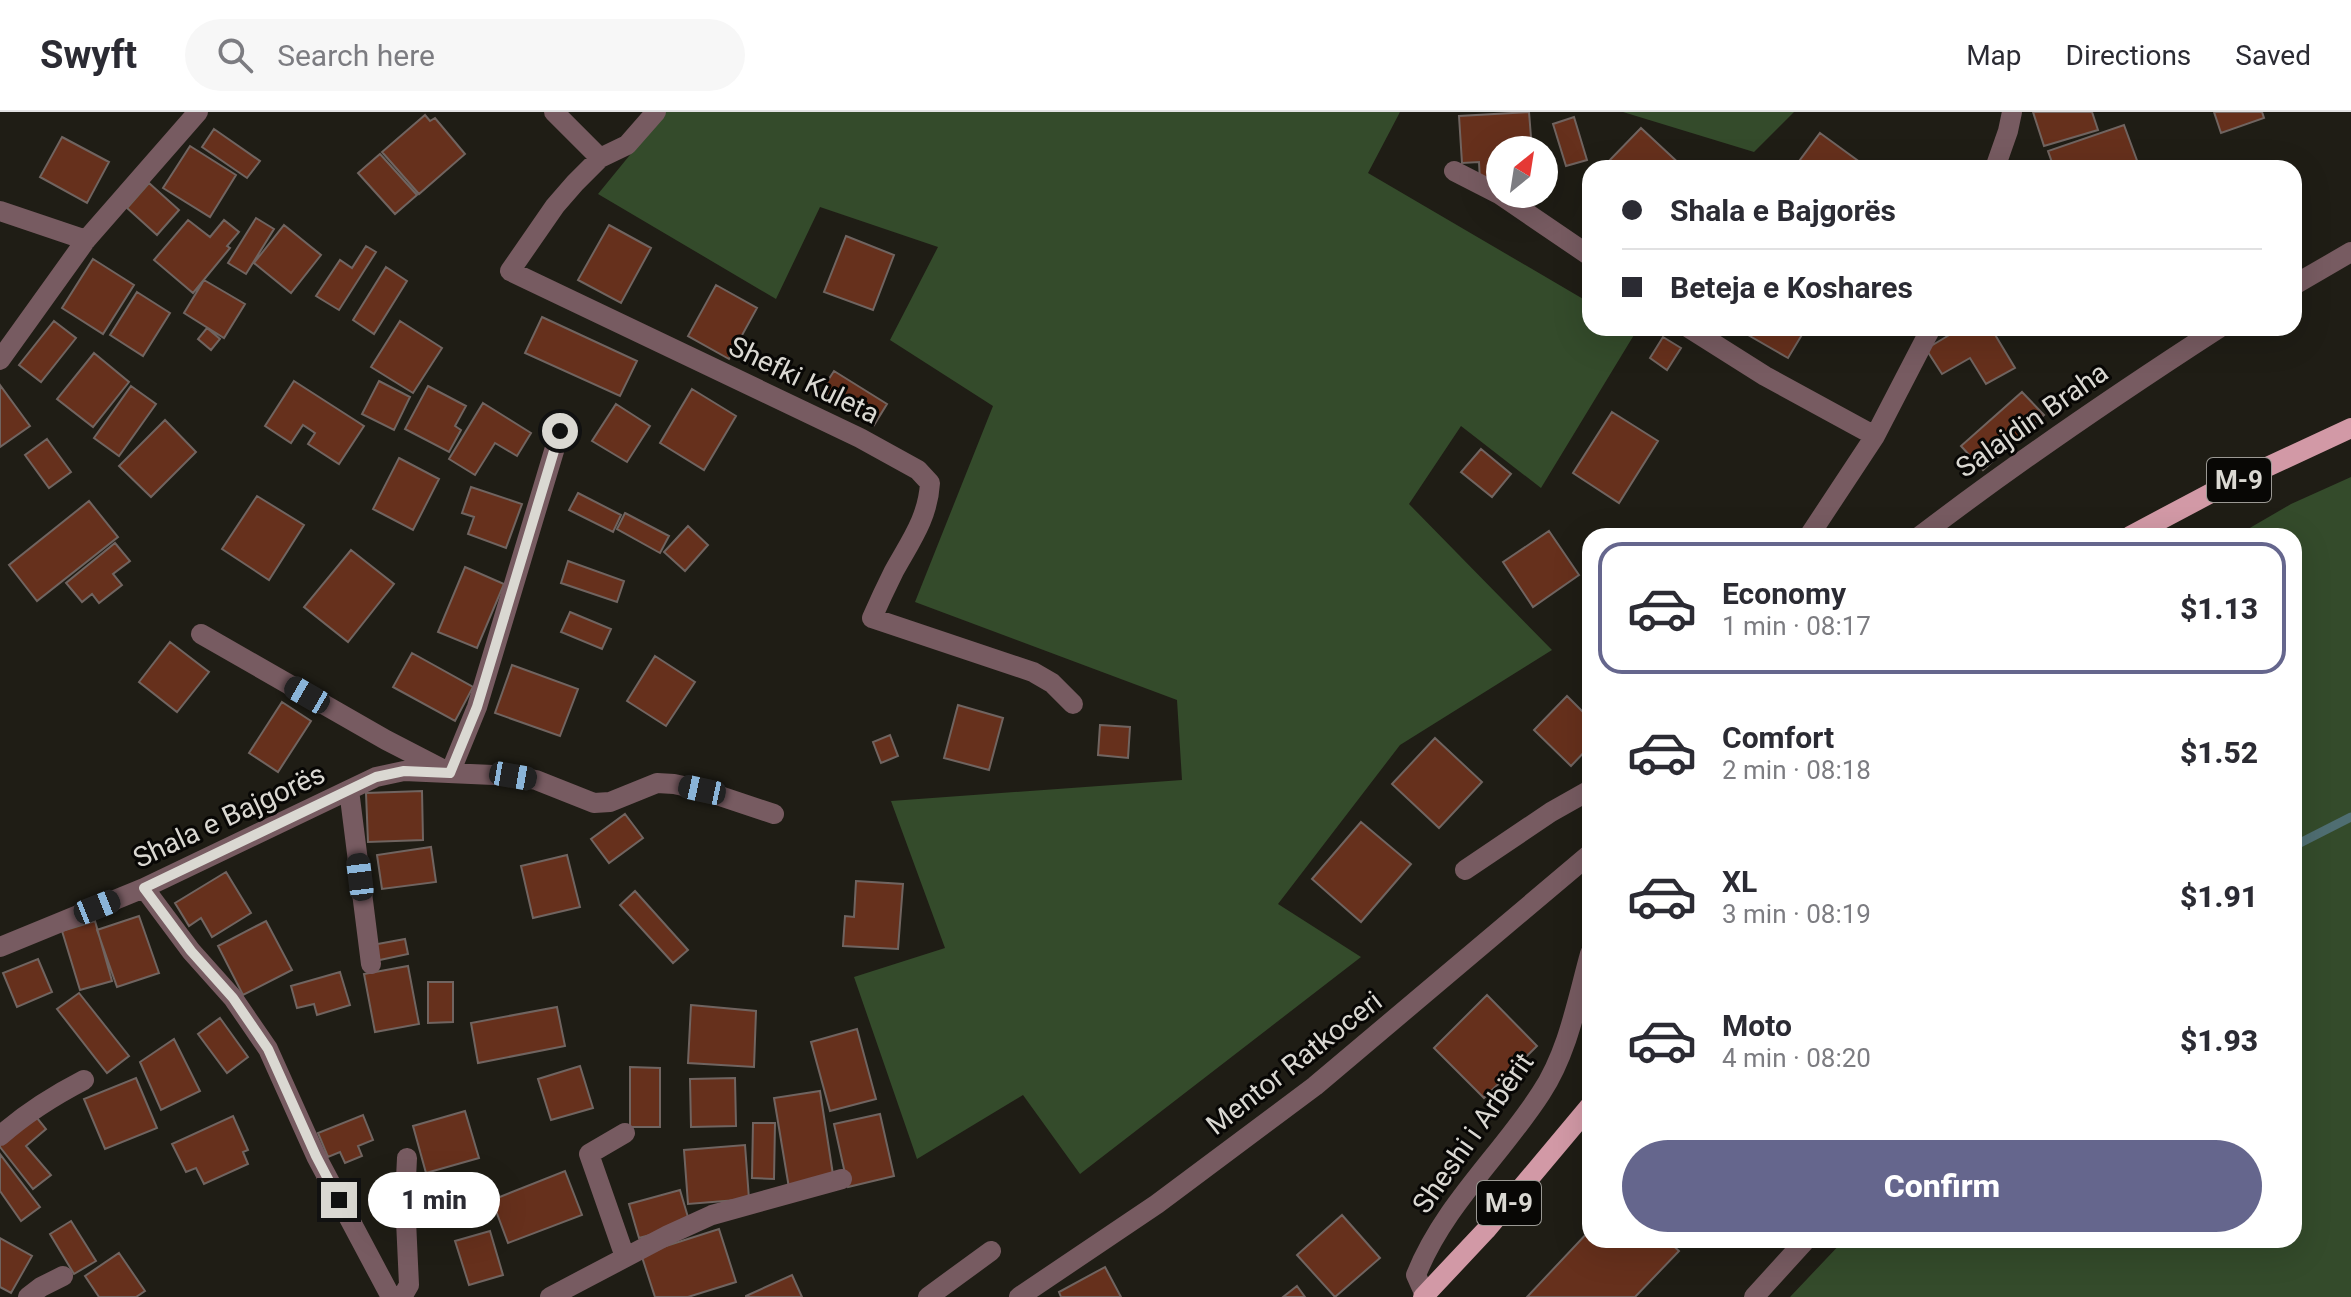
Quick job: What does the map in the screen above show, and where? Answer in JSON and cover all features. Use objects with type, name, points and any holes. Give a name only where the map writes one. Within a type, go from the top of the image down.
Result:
[{"type":"main road","name":"M-9","points":[[2145,528],[2211,493],[2351,428]]},
{"type":"main road","name":"M-9","points":[[1424,1296],[1486,1230],[1582,1116]]},
{"type":"street","points":[[0,360],[86,240],[198,112]]},
{"type":"street","points":[[554,112],[600,158]]},
{"type":"street","name":"Shefki Kuleta","points":[[656,112],[627,145],[600,158],[555,206],[510,271],[860,438],[918,470],[930,483],[929,501],[921,525],[894,571],[872,618],[1033,672],[1052,683],[1073,704]]},
{"type":"street","points":[[1998,160],[2012,112]]},
{"type":"street","points":[[1454,171],[1499,194],[1582,251]]},
{"type":"street","points":[[0,211],[86,240]]},
{"type":"street","points":[[2302,280],[2351,252]]},
{"type":"street","points":[[1702,336],[1765,376],[1875,436]]},
{"type":"street","points":[[1814,528],[1875,436],[1927,336]]},
{"type":"street","name":"Salajdin Braha","points":[[1931,528],[2108,400],[2207,336]]},
{"type":"street","points":[[450,773],[477,707],[560,431]]},
{"type":"street","name":"Shala e Bajgorës","points":[[201,634],[450,773]]},
{"type":"street","name":"Shala e Bajgorës","points":[[0,947],[144,888],[376,777],[404,771],[513,776],[536,780],[594,803],[610,802],[657,783],[674,784],[774,814]]},
{"type":"street","name":"Shala e Bajgorës","points":[[349,790],[371,964]]},
{"type":"street","points":[[1465,870],[1582,795]]},
{"type":"street","name":"Mentor Ratkoceri","points":[[1019,1297],[1157,1204],[1315,1086],[1582,861]]},
{"type":"street","points":[[144,888],[191,951],[233,998],[268,1049],[316,1156],[391,1297]]},
{"type":"street","name":"Sheshi i Arbërit","points":[[1424,1296],[1416,1275],[1426,1249],[1543,1091],[1564,1047],[1582,983]]},
{"type":"street","points":[[0,1136],[54,1095],[84,1080]]},
{"type":"street","points":[[625,1133],[589,1154],[625,1257]]},
{"type":"street","points":[[402,1297],[409,1285],[405,1199],[407,1158]]},
{"type":"street","points":[[550,1297],[712,1215],[842,1179]]},
{"type":"street","points":[[1754,1297],[1799,1248]]},
{"type":"street","points":[[928,1297],[991,1251]]},
{"type":"street","points":[[28,1297],[63,1276]]},
{"type":"green space","points":[[665,112],[1400,112],[1368,173],[1582,298],[1582,336],[1633,336],[1541,488],[1461,426],[1409,504],[1552,650],[1400,745],[1278,904],[1361,957],[1080,1174],[1023,1095],[917,1159],[854,977],[945,948],[891,801],[1182,780],[1177,700],[915,602],[993,406],[890,340],[938,247],[820,207],[776,299],[598,194]]},
{"type":"green space","points":[[1623,112],[1794,112],[1754,152]]},
{"type":"green space","points":[[2351,477],[2351,1297],[1790,1297],[1836,1248],[2302,1248],[2302,528],[2250,528],[2291,504]]},
{"type":"building","points":[[1529,112],[1531,136],[1486,136],[1486,180],[1480,181],[1479,162],[1462,163],[1459,116]]},
{"type":"building","points":[[2033,112],[2092,112],[2098,130],[2044,146]]},
{"type":"building","points":[[2214,112],[2262,112],[2264,118],[2221,133]]},
{"type":"building","points":[[425,115],[430,121],[435,118],[465,154],[419,194],[382,152]]},
{"type":"building","points":[[1574,117],[1587,160],[1566,166],[1553,124]]},
{"type":"building","points":[[2124,125],[2137,160],[2051,160],[2048,151]]},
{"type":"building","points":[[1641,128],[1675,160],[1610,160]]},
{"type":"building","points":[[214,129],[260,161],[247,178],[202,147]]},
{"type":"building","points":[[1820,133],[1857,160],[1800,160]]},
{"type":"building","points":[[62,137],[109,162],[87,203],[40,177]]},
{"type":"building","points":[[190,146],[236,175],[210,217],[163,188]]},
{"type":"building","points":[[380,154],[417,195],[395,214],[358,173]]},
{"type":"building","points":[[149,183],[179,210],[157,235],[127,208]]},
{"type":"building","points":[[256,218],[274,229],[246,274],[228,263]]},
{"type":"building","points":[[188,220],[210,237],[224,220],[239,232],[227,246],[230,248],[193,293],[154,260]]},
{"type":"building","points":[[284,225],[321,255],[291,293],[254,263]]},
{"type":"building","points":[[609,225],[651,248],[621,303],[578,280]]},
{"type":"building","points":[[846,236],[894,255],[873,310],[824,292]]},
{"type":"building","points":[[366,246],[376,252],[339,310],[316,296],[340,260],[352,268]]},
{"type":"building","points":[[93,259],[134,285],[103,334],[62,308]]},
{"type":"building","points":[[386,267],[407,281],[374,334],[353,320]]},
{"type":"building","points":[[204,280],[245,304],[224,338],[184,313]]},
{"type":"building","points":[[716,285],[757,308],[729,359],[688,336]]},
{"type":"building","points":[[137,292],[170,313],[143,356],[110,335]]},
{"type":"building","points":[[542,317],[637,361],[620,396],[525,353]]},
{"type":"building","points":[[54,321],[76,338],[41,382],[19,365]]},
{"type":"building","points":[[400,321],[442,348],[413,393],[371,367]]},
{"type":"building","points":[[207,328],[220,339],[211,350],[198,339]]},
{"type":"building","points":[[1750,336],[1801,336],[1788,358]]},
{"type":"building","points":[[1948,336],[1996,336],[2015,368],[1986,384],[1970,358],[1942,374],[1926,349]]},
{"type":"building","points":[[1663,337],[1681,348],[1667,370],[1650,358]]},
{"type":"building","points":[[94,353],[129,382],[93,427],[57,399]]},
{"type":"building","points":[[834,371],[887,404],[874,425],[821,391]]},
{"type":"building","points":[[294,381],[364,426],[339,464],[308,444],[315,433],[303,425],[291,443],[265,426]]},
{"type":"building","points":[[379,381],[410,397],[394,430],[362,414]]},
{"type":"building","points":[[0,385],[30,426],[0,447]]},
{"type":"building","points":[[131,386],[156,404],[119,456],[94,438]]},
{"type":"building","points":[[428,386],[466,406],[455,426],[461,430],[449,452],[405,429]]},
{"type":"building","points":[[692,389],[736,416],[704,470],[660,443]]},
{"type":"building","points":[[2022,392],[2044,415],[1983,470],[1961,446]]},
{"type":"building","points":[[483,403],[531,433],[517,456],[495,443],[475,475],[449,459]]},
{"type":"building","points":[[616,404],[650,426],[627,462],[592,441]]},
{"type":"building","points":[[1612,412],[1658,441],[1619,503],[1573,473]]},
{"type":"building","points":[[165,420],[196,452],[151,497],[119,466]]},
{"type":"building","points":[[47,439],[71,472],[49,488],[25,455]]},
{"type":"building","points":[[1481,449],[1511,474],[1492,497],[1461,472]]},
{"type":"building","points":[[399,458],[439,479],[413,530],[373,509]]},
{"type":"building","points":[[471,487],[522,504],[506,548],[468,534],[474,517],[462,513]]},
{"type":"building","points":[[578,493],[621,515],[613,532],[569,510]]},
{"type":"building","points":[[257,496],[304,525],[269,580],[222,549]]},
{"type":"building","points":[[89,501],[118,537],[37,601],[9,565]]},
{"type":"building","points":[[625,513],[669,536],[660,553],[617,529]]},
{"type":"building","points":[[688,526],[708,545],[685,571],[664,552]]},
{"type":"building","points":[[1549,531],[1579,575],[1533,607],[1503,562]]},
{"type":"building","points":[[115,543],[130,561],[113,574],[122,585],[99,603],[92,594],[82,602],[66,583]]},
{"type":"building","points":[[351,550],[394,584],[348,642],[304,607]]},
{"type":"building","points":[[568,561],[624,581],[617,602],[561,583]]},
{"type":"building","points":[[465,567],[504,584],[477,648],[438,632]]},
{"type":"building","points":[[570,612],[611,629],[602,649],[561,632]]},
{"type":"building","points":[[170,642],[209,672],[177,712],[139,682]]},
{"type":"building","points":[[412,653],[473,687],[455,721],[393,687]]},
{"type":"building","points":[[655,656],[695,682],[666,726],[627,701]]},
{"type":"building","points":[[512,665],[578,689],[560,736],[495,713]]},
{"type":"building","points":[[1567,696],[1582,711],[1582,754],[1571,766],[1534,730]]},
{"type":"building","points":[[282,702],[311,721],[278,772],[249,753]]},
{"type":"building","points":[[958,705],[1003,718],[989,770],[944,758]]},
{"type":"building","points":[[1100,725],[1130,727],[1128,758],[1098,755]]},
{"type":"building","points":[[890,735],[898,756],[881,763],[873,742]]},
{"type":"building","points":[[1435,738],[1482,782],[1439,828],[1392,784]]},
{"type":"building","points":[[422,791],[423,840],[368,842],[366,793]]},
{"type":"building","points":[[625,814],[643,838],[609,863],[591,839]]},
{"type":"building","points":[[1361,822],[1411,864],[1361,922],[1312,879]]},
{"type":"building","points":[[431,847],[436,882],[382,889],[377,855]]},
{"type":"building","points":[[567,855],[580,907],[533,918],[521,866]]},
{"type":"building","points":[[226,872],[251,913],[212,937],[201,918],[189,926],[175,903]]},
{"type":"building","points":[[856,881],[903,884],[898,949],[843,946],[845,916],[854,917]]},
{"type":"building","points":[[635,891],[688,950],[673,963],[620,905]]},
{"type":"building","points":[[139,916],[159,973],[117,987],[97,930]]},
{"type":"building","points":[[95,921],[112,981],[80,990],[62,931]]},
{"type":"building","points":[[266,921],[292,970],[243,995],[218,946]]},
{"type":"building","points":[[405,939],[408,954],[375,961],[372,945]]},
{"type":"building","points":[[38,959],[52,992],[17,1007],[3,973]]},
{"type":"building","points":[[408,966],[419,1024],[375,1032],[364,974]]},
{"type":"building","points":[[340,972],[350,1005],[317,1015],[314,1004],[297,1008],[291,986]]},
{"type":"building","points":[[428,982],[453,982],[453,1022],[428,1023]]},
{"type":"building","points":[[79,993],[129,1056],[107,1073],[57,1009]]},
{"type":"building","points":[[1487,995],[1537,1046],[1484,1098],[1434,1048]]},
{"type":"building","points":[[691,1005],[756,1011],[754,1067],[688,1063]]},
{"type":"building","points":[[557,1007],[565,1046],[478,1063],[471,1023]]},
{"type":"building","points":[[220,1018],[248,1057],[227,1073],[198,1034]]},
{"type":"building","points":[[857,1029],[876,1099],[830,1111],[811,1042]]},
{"type":"building","points":[[174,1039],[200,1091],[161,1110],[140,1062]]},
{"type":"building","points":[[580,1066],[593,1108],[551,1120],[538,1079]]},
{"type":"building","points":[[630,1067],[660,1068],[660,1127],[630,1127]]},
{"type":"building","points":[[136,1078],[157,1128],[105,1149],[84,1099]]},
{"type":"building","points":[[735,1078],[736,1126],[691,1127],[690,1079]]},
{"type":"building","points":[[820,1091],[834,1181],[789,1188],[774,1098]]},
{"type":"building","points":[[465,1111],[479,1158],[426,1173],[413,1126]]},
{"type":"building","points":[[33,1113],[46,1129],[26,1146],[51,1175],[33,1189],[0,1147],[0,1139]]},
{"type":"building","points":[[880,1114],[894,1176],[848,1187],[834,1124]]},
{"type":"building","points":[[363,1115],[373,1140],[358,1146],[362,1156],[345,1163],[340,1152],[328,1157],[318,1133]]},
{"type":"building","points":[[233,1116],[248,1150],[243,1152],[248,1164],[204,1184],[196,1168],[186,1172],[172,1144]]},
{"type":"building","points":[[753,1123],[775,1123],[774,1179],[752,1178]]},
{"type":"building","points":[[745,1145],[749,1199],[688,1204],[684,1150]]},
{"type":"building","points":[[0,1154],[40,1207],[21,1221],[0,1191]]},
{"type":"building","points":[[565,1171],[582,1215],[508,1243],[492,1200]]},
{"type":"building","points":[[680,1190],[690,1224],[639,1238],[629,1204]]},
{"type":"building","points":[[1342,1215],[1380,1258],[1335,1297],[1297,1255]]},
{"type":"building","points":[[71,1221],[96,1261],[74,1274],[50,1234]]},
{"type":"building","points":[[719,1229],[736,1282],[688,1297],[655,1297],[641,1254]]},
{"type":"building","points":[[490,1231],[503,1275],[469,1285],[455,1241]]},
{"type":"building","points":[[0,1238],[32,1256],[11,1293],[0,1287]]},
{"type":"building","points":[[1582,1239],[1582,1248],[1676,1248],[1679,1251],[1635,1297],[1527,1297]]},
{"type":"building","points":[[119,1253],[145,1291],[136,1297],[99,1297],[85,1276]]},
{"type":"building","points":[[1105,1267],[1121,1297],[1061,1297],[1059,1292]]},
{"type":"building","points":[[792,1275],[802,1297],[746,1297],[746,1296]]},
{"type":"building","points":[[1297,1286],[1305,1297],[1283,1297]]},
{"type":"waterway","points":[[2302,842],[2351,817]]},
{"type":"route","points":[[339,1200],[268,1049],[233,998],[191,951],[144,888],[376,777],[404,771],[450,773],[477,707],[560,431]]}]
